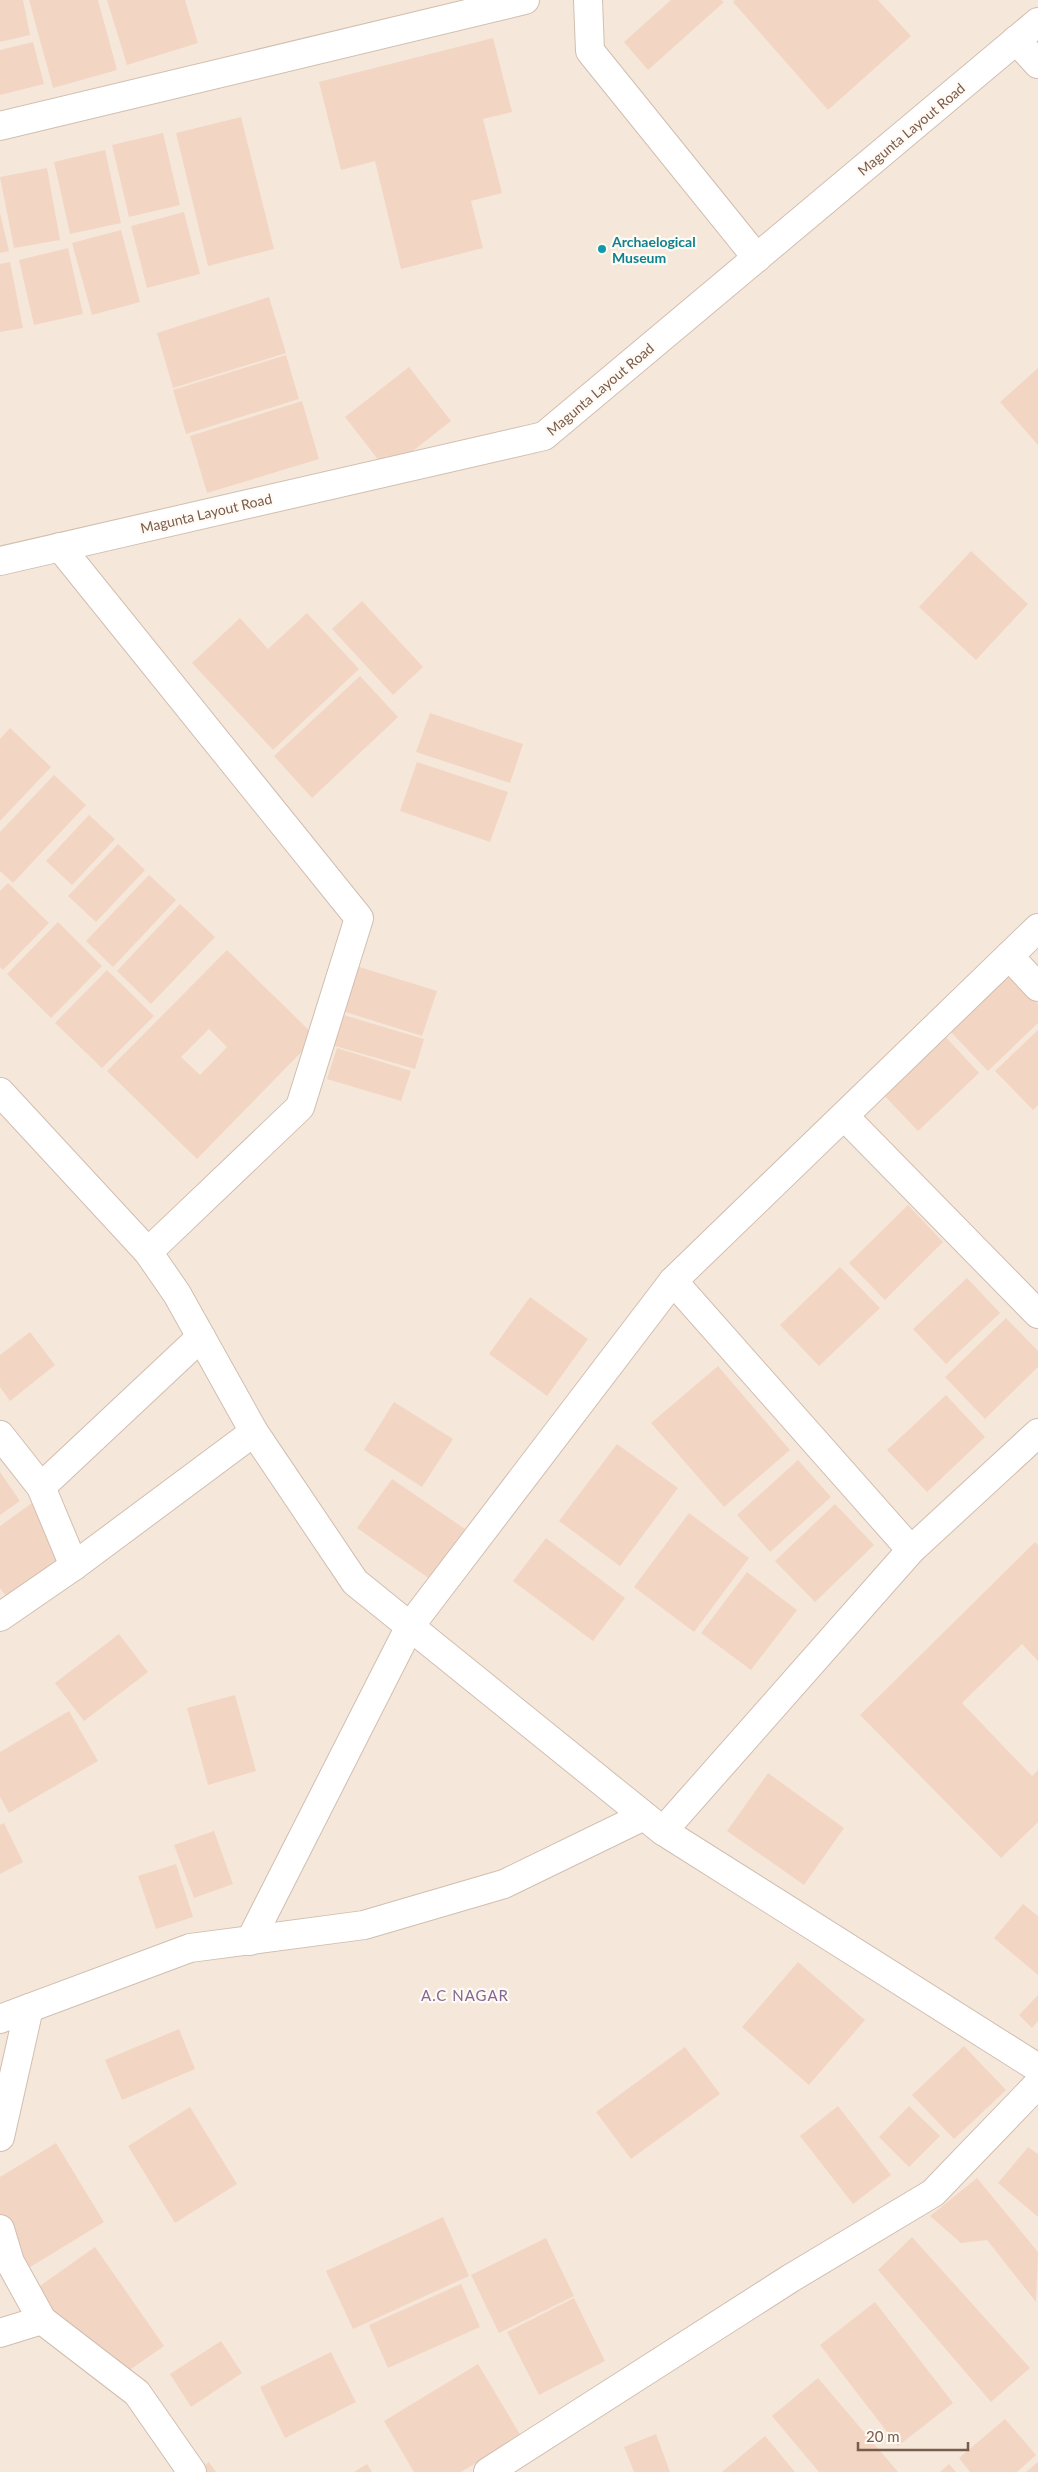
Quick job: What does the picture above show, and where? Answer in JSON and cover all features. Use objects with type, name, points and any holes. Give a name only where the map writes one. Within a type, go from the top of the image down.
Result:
[{"type":"street","points":[[0,126],[525,0]]},
{"type":"street","points":[[588,0],[590,51],[757,258]]},
{"type":"street","name":"Magunta Layout Road","points":[[0,561],[544,436],[1038,22]]},
{"type":"street","points":[[1016,40],[1038,64]]},
{"type":"street","points":[[60,547],[359,918],[300,1107],[148,1252]]},
{"type":"street","points":[[250,1941],[410,1626],[673,1282],[1038,928]]},
{"type":"street","points":[[1009,956],[1038,987]]},
{"type":"street","points":[[0,1092],[148,1252],[177,1294],[254,1432],[355,1582],[653,1823],[1038,2068]]},
{"type":"street","points":[[845,1117],[1038,1314]]},
{"type":"street","points":[[673,1282],[911,1550]]},
{"type":"street","points":[[41,1487],[201,1337]]},
{"type":"street","points":[[0,1617],[74,1566],[254,1432]]},
{"type":"street","points":[[0,2019],[190,1948],[364,1925],[504,1884],[653,1823],[911,1550],[1038,1433]]},
{"type":"street","points":[[0,1435],[41,1487],[74,1566]]},
{"type":"street","points":[[0,2137],[29,2008]]},
{"type":"street","points":[[488,2472],[791,2278],[933,2193],[1038,2084]]},
{"type":"street","points":[[0,2229],[10,2262],[42,2320],[137,2393],[192,2472]]},
{"type":"street","points":[[0,2333],[42,2320]]},
{"type":"shaded area","points":[[0,0],[1038,0],[1038,2472],[0,2472]]},
{"type":"building","points":[[0,0],[23,0],[30,35],[0,42]]},
{"type":"building","points":[[29,0],[98,0],[117,70],[53,88]]},
{"type":"building","points":[[107,0],[185,0],[198,43],[127,65]]},
{"type":"building","points":[[671,0],[721,0],[724,2],[648,70],[624,42]]},
{"type":"building","points":[[735,0],[878,0],[911,36],[828,110],[733,2]]},
{"type":"building","points":[[493,38],[512,112],[483,119],[502,193],[471,201],[483,248],[401,269],[375,161],[341,170],[319,82]]},
{"type":"building","points":[[33,42],[44,84],[0,95],[0,50]]},
{"type":"building","points":[[241,117],[274,249],[208,266],[176,133]]},
{"type":"building","points":[[163,133],[180,205],[129,217],[112,145]]},
{"type":"building","points":[[105,150],[121,223],[70,234],[54,162]]},
{"type":"building","points":[[47,168],[60,240],[14,248],[0,177]]},
{"type":"building","points":[[184,212],[200,274],[147,288],[131,226]]},
{"type":"building","points":[[0,213],[9,251],[0,253]]},
{"type":"building","points":[[121,230],[140,302],[92,315],[72,243]]},
{"type":"building","points":[[68,248],[83,314],[34,325],[19,260]]},
{"type":"building","points":[[10,262],[23,328],[0,332],[0,264]]},
{"type":"building","points":[[269,297],[286,353],[173,388],[157,333]]},
{"type":"building","points":[[286,355],[299,399],[186,434],[173,390]]},
{"type":"building","points":[[409,367],[451,421],[387,471],[345,417]]},
{"type":"building","points":[[1038,368],[1038,445],[1000,402]]},
{"type":"building","points":[[302,401],[319,459],[207,493],[190,436]]},
{"type":"building","points":[[971,551],[1028,604],[976,660],[919,607]]},
{"type":"building","points":[[362,601],[423,667],[393,695],[332,629]]},
{"type":"building","points":[[307,613],[359,669],[273,750],[192,663],[240,618],[268,649]]},
{"type":"building","points":[[360,676],[398,717],[312,798],[274,756]]},
{"type":"building","points":[[430,713],[523,744],[510,783],[416,752]]},
{"type":"building","points":[[10,728],[51,767],[0,821],[0,739]]},
{"type":"building","points":[[417,762],[508,792],[490,842],[400,811]]},
{"type":"building","points":[[54,775],[86,805],[13,883],[0,871],[0,832]]},
{"type":"building","points":[[89,815],[115,839],[72,885],[46,861]]},
{"type":"building","points":[[118,844],[145,870],[96,922],[68,896]]},
{"type":"building","points":[[149,875],[176,900],[113,967],[86,941]]},
{"type":"building","points":[[8,883],[49,923],[3,970],[0,967],[0,891]]},
{"type":"building","points":[[180,904],[215,937],[151,1004],[117,971]]},
{"type":"building","points":[[58,922],[102,966],[51,1018],[7,974]]},
{"type":"building","points":[[227,950],[316,1037],[197,1159],[107,1071]],"holes":[[[209,1029],[227,1047],[200,1075],[181,1057]]]},
{"type":"building","points":[[353,965],[437,991],[422,1036],[339,1010]]},
{"type":"building","points":[[107,970],[154,1016],[102,1068],[55,1023]]},
{"type":"building","points":[[1007,972],[1038,1004],[1038,1023],[988,1071],[948,1029]]},
{"type":"building","points":[[337,1013],[424,1039],[415,1069],[328,1044]]},
{"type":"building","points":[[1038,1030],[1038,1105],[1033,1110],[995,1071]]},
{"type":"building","points":[[941,1032],[979,1073],[918,1131],[880,1091]]},
{"type":"building","points":[[337,1048],[411,1071],[401,1101],[327,1079]]},
{"type":"building","points":[[908,1205],[943,1242],[885,1300],[849,1263]]},
{"type":"building","points":[[840,1267],[880,1308],[819,1366],[780,1325]]},
{"type":"building","points":[[967,1278],[1000,1313],[946,1364],[913,1329]]},
{"type":"building","points":[[530,1297],[588,1339],[547,1396],[489,1354]]},
{"type":"building","points":[[1006,1318],[1038,1351],[1038,1367],[985,1419],[945,1377]]},
{"type":"building","points":[[30,1332],[55,1365],[10,1401],[0,1387],[0,1355]]},
{"type":"building","points":[[718,1366],[790,1450],[724,1507],[651,1423]]},
{"type":"building","points":[[946,1395],[985,1437],[927,1492],[887,1450]]},
{"type":"building","points":[[394,1402],[453,1439],[422,1487],[364,1450]]},
{"type":"building","points":[[617,1444],[678,1488],[620,1566],[559,1521]]},
{"type":"building","points":[[798,1460],[831,1497],[770,1552],[737,1515]]},
{"type":"building","points":[[0,1472],[20,1501],[0,1515]]},
{"type":"building","points":[[392,1479],[465,1529],[430,1579],[357,1528]]},
{"type":"building","points":[[32,1503],[69,1557],[9,1600],[0,1588],[0,1526]]},
{"type":"building","points":[[835,1504],[874,1545],[815,1602],[775,1561]]},
{"type":"building","points":[[689,1513],[749,1558],[694,1632],[634,1587]]},
{"type":"building","points":[[546,1538],[625,1598],[593,1641],[513,1581]]},
{"type":"building","points":[[1035,1542],[1038,1545],[1038,1661],[1022,1644],[962,1703],[1032,1776],[1038,1770],[1038,1822],[1001,1858],[860,1715]]},
{"type":"building","points":[[747,1572],[797,1610],[751,1670],[701,1633]]},
{"type":"building","points":[[119,1634],[148,1672],[84,1721],[55,1683]]},
{"type":"building","points":[[235,1695],[256,1771],[208,1785],[187,1708]]},
{"type":"building","points":[[69,1711],[98,1761],[9,1813],[0,1797],[0,1752]]},
{"type":"building","points":[[768,1773],[844,1828],[804,1885],[727,1831]]},
{"type":"building","points":[[4,1823],[23,1862],[0,1874],[0,1825]]},
{"type":"building","points":[[214,1831],[233,1884],[194,1898],[174,1845]]},
{"type":"building","points":[[176,1864],[193,1917],[156,1929],[138,1876]]},
{"type":"building","points":[[1023,1904],[1038,1916],[1038,1975],[994,1938]]},
{"type":"building","points":[[798,1962],[865,2020],[809,2085],[742,2027]]},
{"type":"building","points":[[1038,1995],[1038,2021],[1032,2028],[1019,2015]]},
{"type":"building","points":[[179,2029],[195,2069],[122,2100],[105,2060]]},
{"type":"building","points":[[964,2046],[1006,2090],[954,2139],[912,2095]]},
{"type":"building","points":[[685,2047],[720,2094],[631,2159],[596,2112]]},
{"type":"building","points":[[838,2106],[891,2175],[853,2204],[800,2136]]},
{"type":"building","points":[[909,2106],[940,2136],[909,2167],[879,2137]]},
{"type":"building","points":[[190,2107],[237,2184],[175,2223],[128,2146]]},
{"type":"building","points":[[56,2143],[104,2222],[27,2269],[0,2226],[0,2177]]},
{"type":"building","points":[[1028,2147],[1038,2154],[1038,2217],[998,2183]]},
{"type":"building","points":[[977,2178],[1038,2252],[1036,2302],[987,2240],[961,2243],[930,2216]]},
{"type":"building","points":[[443,2217],[469,2276],[353,2329],[326,2271]]},
{"type":"building","points":[[912,2237],[1030,2368],[991,2402],[878,2270]]},
{"type":"building","points":[[546,2238],[574,2296],[499,2333],[471,2275]]},
{"type":"building","points":[[95,2247],[164,2346],[105,2387],[37,2288]]},
{"type":"building","points":[[461,2284],[480,2327],[388,2368],[369,2325]]},
{"type":"building","points":[[574,2298],[605,2361],[539,2395],[507,2332]]},
{"type":"building","points":[[875,2302],[953,2403],[898,2446],[820,2345]]},
{"type":"building","points":[[221,2341],[242,2373],[191,2407],[170,2374]]},
{"type":"building","points":[[331,2352],[356,2402],[285,2438],[260,2387]]},
{"type":"building","points":[[478,2364],[521,2436],[461,2472],[414,2472],[384,2421]]},
{"type":"building","points":[[818,2378],[898,2472],[819,2472],[772,2416]]},
{"type":"building","points":[[1005,2419],[1036,2455],[1017,2472],[970,2472],[959,2458]]},
{"type":"building","points":[[656,2434],[670,2472],[634,2472],[624,2447]]},
{"type":"building","points":[[765,2436],[795,2472],[722,2472]]},
{"type":"building","points":[[209,2462],[216,2472],[195,2472]]},
{"type":"building","points":[[1038,2462],[1038,2472],[1026,2472]]},
{"type":"building","points":[[367,2464],[372,2472],[354,2472]]},
{"type":"building","points":[[949,2464],[956,2472],[940,2472]]},
{"type":"place","name":"Archaelogical Museum","points":[[602,249]]},
{"type":"district","name":"A.C NAGAR","points":[[465,1995]]}]
